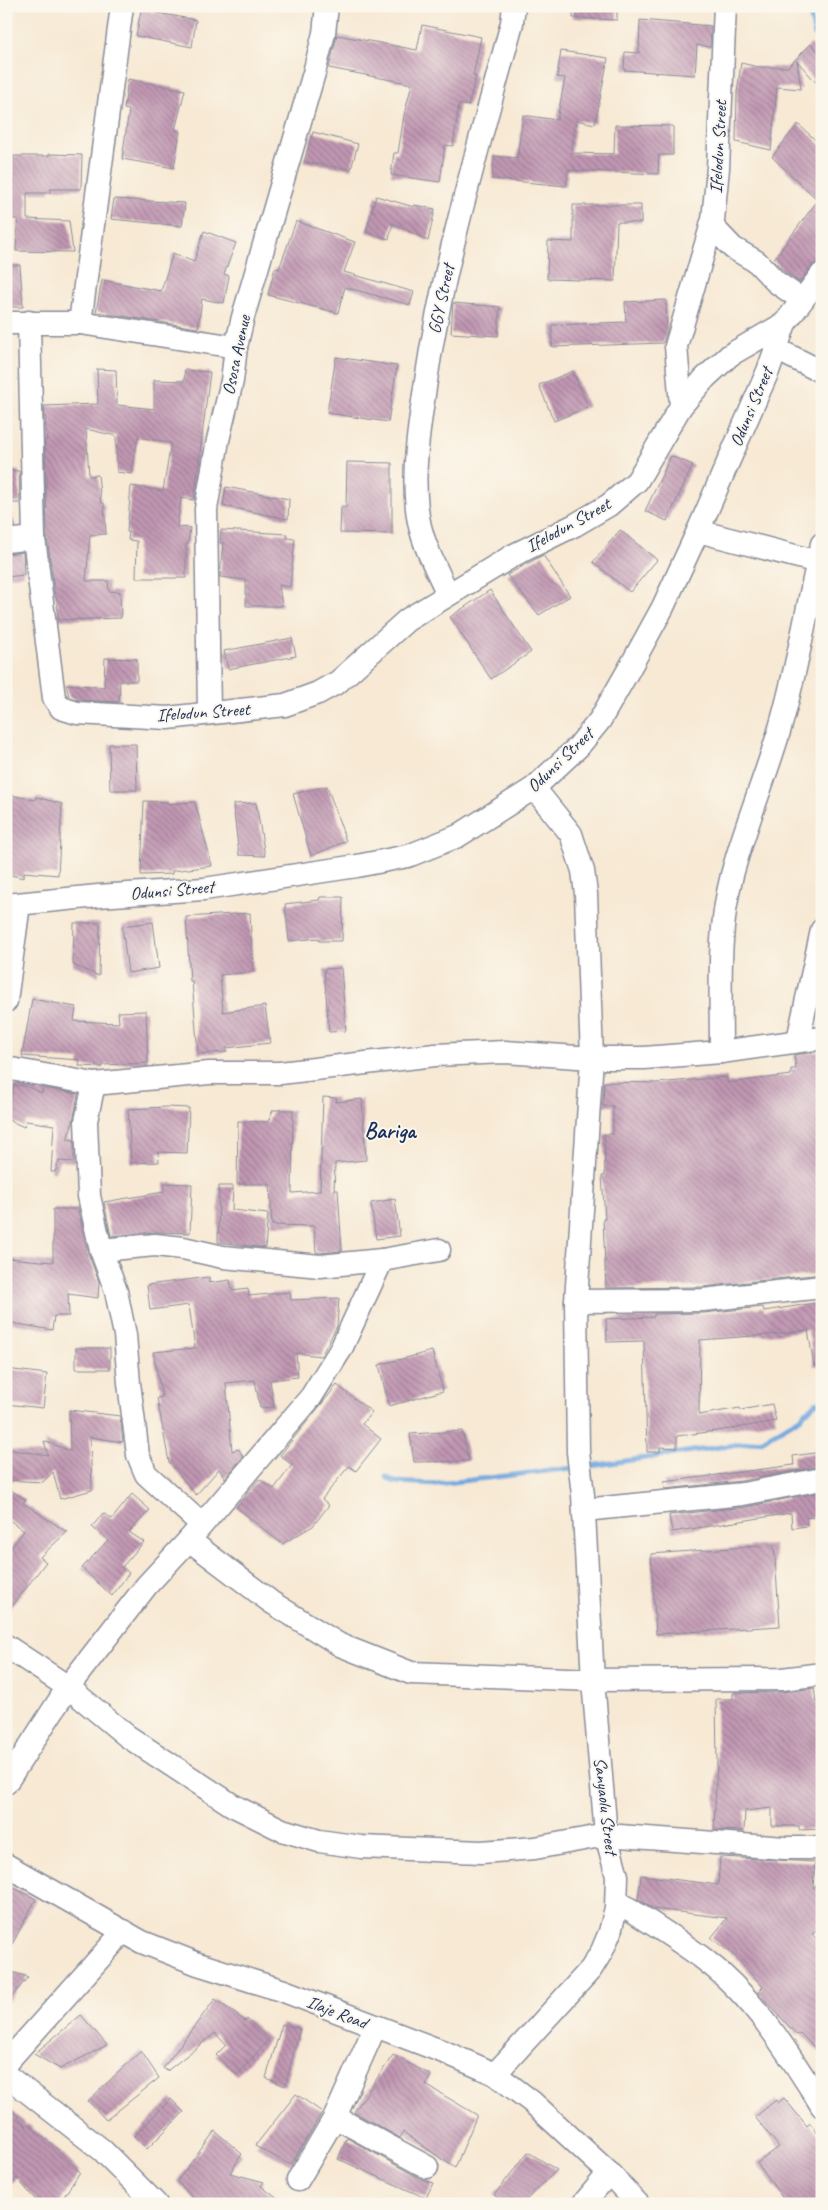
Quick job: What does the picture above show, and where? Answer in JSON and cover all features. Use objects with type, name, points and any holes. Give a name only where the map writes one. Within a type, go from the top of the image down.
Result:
[{"type":"street","points":[[80,323],[122,6]]},
{"type":"street","name":"Ososa Avenue","points":[[208,713],[206,509],[218,440],[232,381],[236,347],[314,73],[324,32],[327,6]]},
{"type":"street","name":"GGY Street","points":[[448,594],[423,542],[417,510],[418,434],[433,332],[447,268],[470,169],[512,23],[514,6]]},
{"type":"street","name":"Ifelodun Street","points":[[34,538],[54,698],[61,708],[78,713],[168,718],[285,705],[318,693],[338,682],[407,620],[514,555],[575,525],[609,504],[637,481],[681,406],[676,346],[711,226],[718,168],[726,6]]},
{"type":"street","points":[[711,226],[733,248],[757,262],[776,282],[802,300]]},
{"type":"street","name":"Odunsi Street","points":[[13,904],[204,889],[357,866],[408,856],[458,836],[534,788],[578,747],[600,720],[663,607],[698,531],[786,323],[822,274]]},
{"type":"street","points":[[6,541],[34,538],[29,322]]},
{"type":"street","points":[[6,323],[80,323],[236,347]]},
{"type":"street","points":[[681,406],[705,378],[730,355],[786,323]]},
{"type":"street","points":[[776,349],[822,372]]},
{"type":"street","points":[[698,531],[820,556],[798,662],[780,729],[753,804],[732,877],[722,935],[721,1052]]},
{"type":"street","name":"Sanyaolu Street","points":[[494,2074],[591,1969],[602,1951],[610,1932],[616,1901],[617,1876],[606,1835],[593,1680],[583,1502],[578,1452],[576,1301],[592,1058],[586,894],[583,871],[571,834],[534,788]]},
{"type":"street","points":[[6,1001],[13,904]]},
{"type":"street","points":[[798,1040],[822,930]]},
{"type":"street","points":[[6,1068],[94,1084],[209,1073],[280,1072],[435,1056],[505,1052],[592,1058],[644,1058],[721,1052],[822,1038]]},
{"type":"street","points":[[94,1084],[86,1121],[89,1196],[102,1250],[116,1291],[125,1335],[138,1455],[146,1474],[195,1532],[271,1602],[340,1645],[411,1673],[593,1680],[782,1679],[822,1674]]},
{"type":"street","points":[[102,1250],[155,1245],[184,1248],[231,1258],[320,1266],[382,1260],[439,1250]]},
{"type":"street","points":[[6,1783],[68,1687],[147,1585],[260,1458],[311,1397],[341,1349],[382,1260]]},
{"type":"street","points":[[576,1301],[703,1300],[822,1287]]},
{"type":"street","points":[[583,1502],[743,1494],[822,1479]]},
{"type":"street","points":[[6,1646],[68,1687],[127,1736],[232,1805],[282,1830],[319,1841],[360,1847],[481,1852],[536,1848],[606,1835],[785,1848],[822,1848]]},
{"type":"street","name":"Ilaje Road","points":[[6,1865],[142,1942],[198,1964],[284,1991],[449,2054],[494,2074],[532,2102],[609,2173],[638,2204]]},
{"type":"street","points":[[616,1901],[706,1961],[726,1980],[752,2006],[778,2040],[822,2106]]},
{"type":"street","points":[[6,2063],[124,1931]]},
{"type":"street","points":[[298,2180],[335,2117],[375,2027]]},
{"type":"street","points":[[6,2076],[102,2150],[156,2204]]},
{"type":"street","points":[[335,2117],[427,2167]]},
{"type":"street","points":[[583,2204],[609,2173]]},
{"type":"building","points":[[573,6],[617,6],[617,20],[573,18]]},
{"type":"building","points":[[141,10],[196,20],[192,47],[136,36]]},
{"type":"building","points":[[640,20],[711,26],[710,47],[697,45],[695,75],[624,70],[625,52],[639,53]]},
{"type":"building","points":[[422,25],[481,37],[473,76],[476,76],[468,106],[459,104],[453,146],[445,145],[440,182],[391,175],[394,153],[398,153],[404,115],[412,84],[329,68],[337,35],[417,50]]},
{"type":"building","points":[[811,44],[822,56],[822,89],[797,61],[801,89],[777,87],[771,150],[736,142],[737,93],[741,63],[758,67],[788,67]]},
{"type":"building","points":[[561,51],[608,58],[595,124],[576,120],[571,153],[614,154],[615,125],[673,126],[673,155],[659,155],[658,174],[568,170],[566,186],[492,179],[494,156],[517,158],[523,115],[557,120],[565,78],[557,77]]},
{"type":"building","points":[[128,79],[185,90],[175,130],[180,131],[174,168],[122,159],[129,110],[124,109]]},
{"type":"building","points":[[798,124],[822,146],[822,261],[812,266],[799,282],[773,260],[818,200],[772,157]]},
{"type":"building","points":[[313,132],[358,144],[351,169],[304,162]]},
{"type":"building","points":[[49,154],[82,155],[81,189],[50,189],[50,193],[27,193],[27,219],[69,221],[73,252],[16,251],[18,219],[6,219],[6,195],[12,195],[13,156],[49,156]]},
{"type":"building","points":[[376,196],[414,207],[414,205],[435,209],[428,241],[393,223],[389,239],[366,232]]},
{"type":"building","points":[[114,199],[185,203],[182,226],[111,219]]},
{"type":"building","points":[[573,205],[641,205],[641,223],[617,222],[615,281],[547,279],[548,241],[573,242]]},
{"type":"building","points":[[296,221],[355,242],[344,272],[414,292],[410,305],[345,287],[338,313],[268,295],[275,268],[279,269]]},
{"type":"building","points":[[204,231],[236,243],[224,274],[229,276],[224,303],[202,299],[198,328],[96,312],[102,280],[161,291],[173,253],[194,262]]},
{"type":"building","points":[[6,265],[20,265],[23,307],[6,307]]},
{"type":"building","points":[[666,300],[667,330],[663,343],[552,347],[552,325],[626,322],[625,302]]},
{"type":"building","points":[[453,303],[500,307],[498,336],[451,333]]},
{"type":"building","points":[[336,357],[397,366],[388,422],[327,413]]},
{"type":"building","points":[[97,369],[116,370],[117,405],[154,409],[154,380],[184,381],[185,370],[210,372],[194,500],[181,498],[177,527],[190,528],[188,544],[186,544],[186,578],[136,578],[137,541],[128,540],[129,532],[127,532],[131,486],[163,491],[171,443],[138,437],[132,474],[117,472],[116,436],[86,429],[89,476],[98,475],[101,503],[104,503],[106,534],[90,535],[86,581],[108,581],[109,591],[120,592],[121,618],[58,620],[57,598],[55,597],[47,537],[45,440],[47,440],[44,406],[98,404]]},
{"type":"building","points":[[573,371],[588,407],[554,421],[539,385]]},
{"type":"building","points":[[671,456],[693,465],[667,521],[645,511]]},
{"type":"building","points":[[347,462],[392,463],[392,534],[340,533],[341,507],[346,507]]},
{"type":"building","points":[[6,470],[19,471],[20,503],[6,503]]},
{"type":"building","points":[[226,487],[289,499],[288,519],[223,506]]},
{"type":"building","points":[[12,514],[15,527],[6,528],[6,515]]},
{"type":"building","points":[[221,530],[287,534],[287,538],[295,539],[290,587],[279,585],[282,606],[246,606],[246,580],[220,577],[223,543],[220,543]]},
{"type":"building","points":[[620,530],[657,560],[630,592],[593,562]]},
{"type":"building","points":[[23,552],[24,575],[6,577],[6,554]]},
{"type":"building","points":[[543,555],[570,596],[539,615],[507,575]]},
{"type":"building","points":[[490,590],[531,652],[491,679],[450,617]]},
{"type":"building","points":[[292,638],[296,656],[228,669],[224,651]]},
{"type":"building","points":[[105,658],[137,659],[137,681],[120,681],[119,702],[79,700],[69,697],[66,684],[104,687]]},
{"type":"building","points":[[109,744],[136,744],[137,790],[110,790]]},
{"type":"building","points":[[327,786],[346,841],[311,856],[293,794]]},
{"type":"building","points":[[6,794],[35,800],[36,797],[62,804],[58,875],[24,872],[24,878],[6,874]]},
{"type":"building","points":[[144,801],[167,802],[167,804],[195,802],[212,866],[172,871],[172,874],[141,875]]},
{"type":"building","points":[[256,803],[265,856],[239,855],[233,804]]},
{"type":"building","points":[[320,897],[343,897],[342,941],[319,941],[319,938],[289,941],[285,904],[319,900]]},
{"type":"building","points":[[250,913],[253,972],[220,975],[223,1012],[265,1006],[270,1043],[226,1048],[227,1052],[198,1054],[192,981],[190,981],[186,917]]},
{"type":"building","points":[[153,922],[159,968],[128,973],[122,926]]},
{"type":"building","points":[[74,923],[100,923],[99,976],[73,965]]},
{"type":"building","points":[[341,968],[346,1031],[329,1032],[324,969]]},
{"type":"building","points":[[32,999],[76,1007],[74,1021],[119,1023],[118,1012],[146,1011],[148,1063],[103,1065],[103,1067],[79,1066],[80,1060],[22,1056]]},
{"type":"building","points":[[822,1051],[822,1274],[702,1287],[606,1288],[602,1176],[605,1176],[604,1134],[613,1134],[613,1106],[603,1106],[604,1082],[656,1083],[727,1077],[727,1083],[791,1075],[791,1069],[796,1069],[794,1055]]},
{"type":"building","points":[[14,1085],[25,1086],[42,1093],[43,1088],[78,1094],[73,1122],[67,1139],[74,1140],[74,1162],[59,1161],[55,1172],[51,1172],[54,1125],[26,1121],[24,1127],[6,1119]]},
{"type":"building","points":[[323,1097],[337,1098],[336,1102],[362,1099],[366,1160],[335,1163],[334,1190],[338,1190],[342,1251],[320,1253],[316,1252],[314,1226],[272,1225],[270,1184],[237,1184],[238,1121],[268,1122],[273,1110],[293,1110],[292,1193],[320,1191]]},
{"type":"building","points":[[189,1108],[187,1153],[158,1152],[159,1162],[131,1163],[128,1109]]},
{"type":"building","points":[[164,1183],[192,1184],[190,1233],[154,1232],[111,1236],[104,1202],[164,1192]]},
{"type":"building","points":[[219,1186],[233,1186],[232,1210],[268,1214],[265,1248],[218,1242]]},
{"type":"building","points":[[395,1199],[400,1236],[376,1239],[371,1203]]},
{"type":"building","points":[[53,1209],[78,1209],[88,1253],[99,1282],[98,1298],[68,1294],[69,1316],[54,1316],[52,1330],[6,1322],[6,1258],[53,1262]]},
{"type":"building","points":[[209,1277],[209,1283],[230,1280],[232,1291],[248,1289],[249,1296],[290,1292],[291,1300],[339,1298],[337,1326],[321,1356],[296,1353],[298,1377],[270,1380],[274,1407],[260,1408],[255,1380],[226,1383],[232,1451],[239,1449],[243,1457],[225,1478],[219,1469],[196,1495],[169,1462],[157,1398],[162,1397],[153,1352],[195,1348],[189,1305],[150,1310],[147,1285]]},
{"type":"building","points":[[822,1302],[822,1365],[814,1366],[808,1330],[700,1340],[699,1415],[772,1404],[776,1421],[677,1436],[677,1448],[660,1447],[660,1452],[647,1452],[644,1341],[607,1342],[606,1319],[654,1317],[654,1314],[704,1313],[763,1307],[764,1311]]},
{"type":"building","points":[[76,1348],[110,1348],[110,1369],[76,1369]]},
{"type":"building","points":[[432,1351],[443,1391],[389,1406],[379,1365]]},
{"type":"building","points":[[6,1369],[47,1374],[43,1408],[6,1404]]},
{"type":"building","points":[[337,1385],[372,1412],[362,1424],[381,1439],[356,1471],[349,1466],[322,1499],[329,1505],[313,1526],[282,1544],[236,1507],[259,1479],[274,1489],[292,1465],[280,1455]]},
{"type":"building","points":[[69,1410],[120,1416],[123,1442],[90,1437],[92,1490],[60,1499],[53,1472],[43,1482],[6,1480],[6,1449],[48,1455],[44,1441],[70,1451]]},
{"type":"building","points":[[462,1431],[469,1461],[414,1462],[410,1434]]},
{"type":"building","points":[[822,1452],[822,1466],[741,1481],[665,1489],[664,1482],[794,1465],[793,1456]]},
{"type":"building","points":[[6,1487],[26,1500],[23,1503],[67,1532],[40,1557],[46,1562],[6,1614],[6,1554],[24,1531],[8,1519],[6,1520]]},
{"type":"building","points":[[821,1492],[822,1516],[806,1518],[807,1526],[792,1528],[791,1513],[672,1532],[669,1515],[745,1507]]},
{"type":"building","points":[[132,1494],[150,1510],[129,1532],[144,1542],[122,1567],[129,1573],[112,1596],[82,1568],[108,1540],[92,1527],[103,1513],[112,1519]]},
{"type":"building","points":[[774,1545],[780,1626],[656,1634],[651,1554]]},
{"type":"building","points":[[814,1688],[816,1702],[822,1702],[822,1829],[799,1830],[799,1826],[772,1826],[772,1808],[745,1811],[744,1831],[714,1830],[717,1761],[716,1699],[733,1699],[733,1693],[779,1692]]},
{"type":"building","points":[[720,1857],[815,1862],[813,1888],[822,1881],[822,1927],[812,1934],[822,1945],[822,2055],[800,2033],[797,2035],[758,1992],[763,1987],[735,1956],[711,1938],[727,1918],[654,1909],[638,1899],[641,1875],[718,1885]]},
{"type":"building","points":[[6,1884],[36,1899],[6,1956]]},
{"type":"building","points":[[6,1970],[28,1977],[6,2004]]},
{"type":"building","points":[[215,1999],[245,2021],[247,2019],[269,2039],[237,2075],[216,2055],[226,2045],[215,2033],[167,2071],[163,2068]]},
{"type":"building","points":[[81,2015],[107,2045],[60,2069],[34,2054]]},
{"type":"building","points":[[282,2024],[300,2029],[285,2086],[266,2078]]},
{"type":"building","points":[[141,2051],[159,2078],[106,2120],[88,2101]]},
{"type":"building","points":[[393,2055],[431,2075],[426,2085],[477,2115],[455,2168],[403,2132],[400,2138],[354,2112]]},
{"type":"building","points":[[296,2094],[322,2112],[291,2165],[255,2146]]},
{"type":"building","points":[[784,2098],[807,2126],[810,2123],[822,2139],[822,2204],[787,2204],[757,2163],[779,2147],[755,2117],[776,2100],[778,2103]]},
{"type":"building","points":[[171,2099],[184,2112],[147,2149],[134,2136]]},
{"type":"building","points":[[6,2103],[26,2126],[28,2124],[80,2172],[59,2204],[39,2204],[17,2178],[6,2189]]},
{"type":"building","points":[[215,2131],[242,2154],[230,2173],[264,2182],[261,2186],[284,2204],[198,2204],[177,2181]]},
{"type":"building","points":[[347,2138],[421,2179],[433,2183],[426,2198],[338,2159]]},
{"type":"building","points":[[528,2152],[557,2170],[522,2204],[507,2204],[494,2195]]},
{"type":"waterway","points":[[808,6],[815,35],[822,44]]},
{"type":"waterway","points":[[584,1467],[761,1441],[800,1418],[815,1403],[822,1402]]},
{"type":"waterway","points":[[386,1477],[395,1482],[437,1484],[573,1468]]},
{"type":"district","name":"Bariga","points":[[390,1130]]}]
